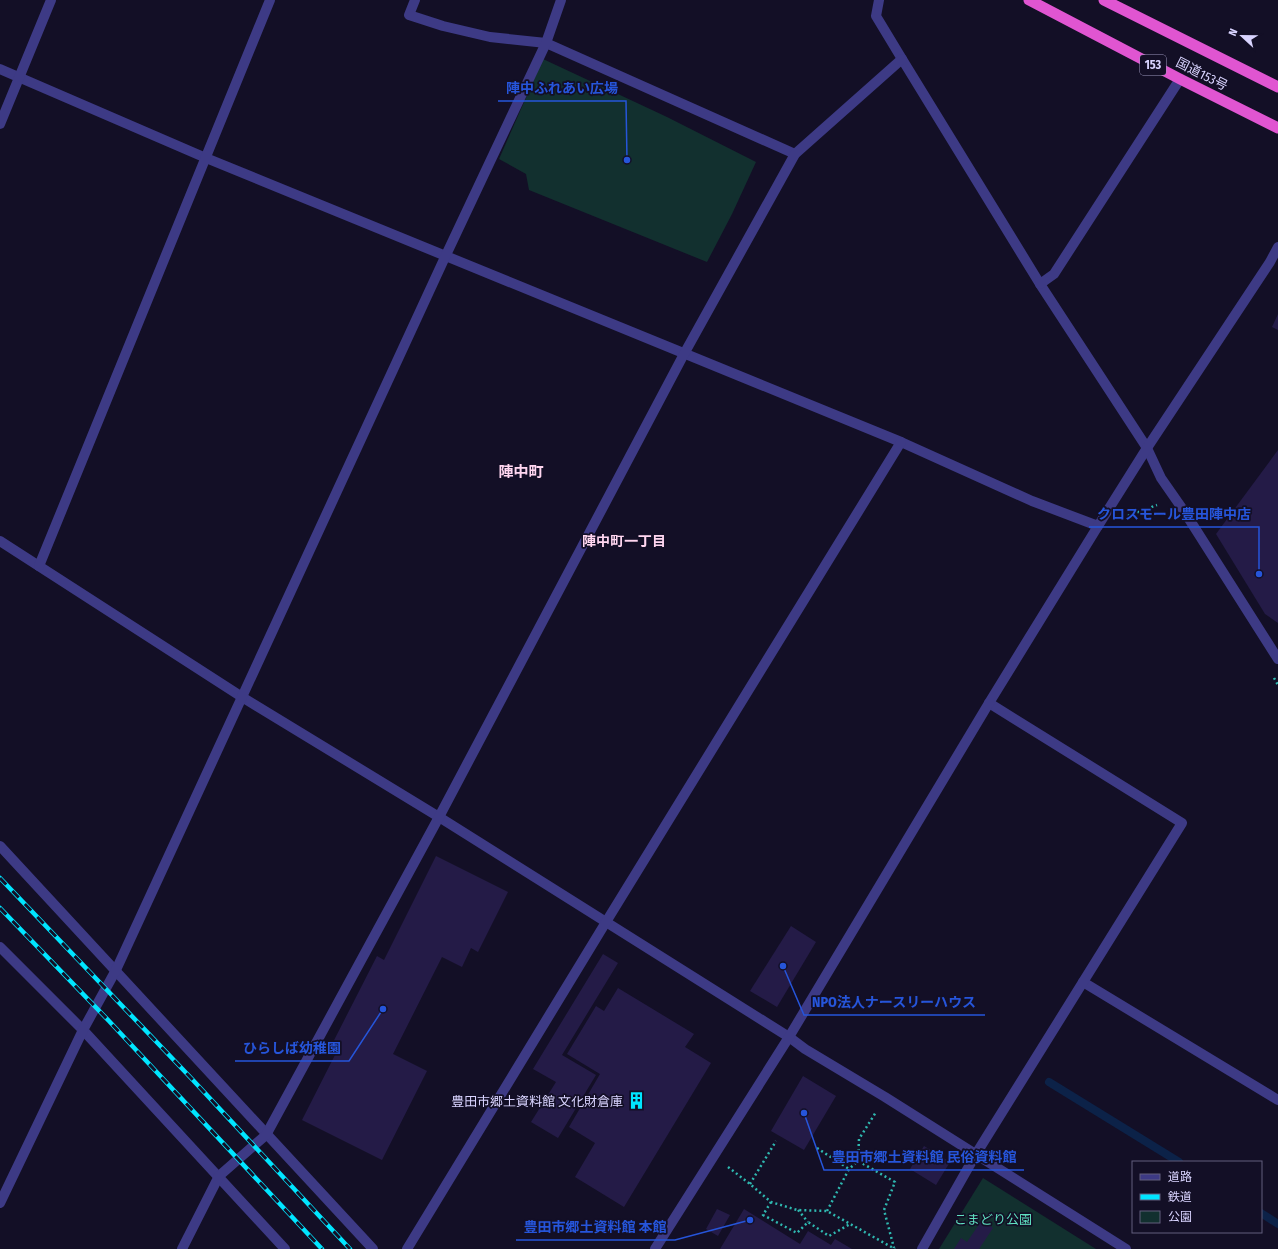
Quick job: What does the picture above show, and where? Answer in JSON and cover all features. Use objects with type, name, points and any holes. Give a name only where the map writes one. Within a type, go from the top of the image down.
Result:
[{"type":"highway","name":"国道153号","points":[[1029,0],[1180,79],[1278,128]]},
{"type":"highway","name":"国道153号","points":[[1104,0],[1278,87]]},
{"type":"street","points":[[0,124],[51,0]]},
{"type":"street","points":[[39,566],[270,0]]},
{"type":"street","points":[[415,0],[409,14],[443,26],[490,37],[546,43],[795,154]]},
{"type":"street","points":[[0,1203],[83,1030],[116,970],[446,255],[546,43],[562,0]]},
{"type":"street","points":[[878,0],[876,16],[902,59],[1040,284],[1147,448],[1161,478],[1184,511],[1278,659]]},
{"type":"street","points":[[182,1249],[219,1176],[266,1134],[439,817],[684,354],[795,154],[902,59]]},
{"type":"street","points":[[0,69],[206,158],[900,442],[1032,501],[1098,526]]},
{"type":"street","points":[[1040,284],[1054,274],[1180,79]]},
{"type":"street","points":[[655,1249],[789,1037],[989,703],[1098,526],[1147,448],[1270,262],[1278,247]]},
{"type":"street","points":[[407,1249],[900,442]]},
{"type":"street","points":[[0,541],[242,697],[439,817],[789,1037],[805,1049],[885,1097],[1126,1249]]},
{"type":"street","points":[[922,1249],[976,1154],[1182,823],[989,703]]},
{"type":"street","points":[[0,846],[373,1249]]},
{"type":"street","points":[[0,947],[83,1030],[285,1249]]},
{"type":"street","points":[[1083,982],[1278,1100]]},
{"type":"path","points":[[1127,516],[1158,504]]},
{"type":"path","points":[[1269,672],[1278,684]]},
{"type":"path","points":[[827,1211],[849,1169],[858,1161],[859,1139],[885,1097]]},
{"type":"path","points":[[750,1184],[776,1141]]},
{"type":"path","points":[[817,1148],[849,1169]]},
{"type":"path","points":[[711,1159],[728,1167],[771,1202],[797,1210],[827,1211],[895,1249]]},
{"type":"path","points":[[728,1167],[732,1160]]},
{"type":"path","points":[[858,1161],[895,1182],[884,1210],[895,1249]]},
{"type":"path","points":[[771,1202],[763,1215],[797,1233],[808,1222]]},
{"type":"path","points":[[797,1210],[808,1222],[829,1236],[850,1224]]},
{"type":"green space","points":[[543,59],[667,117],[756,162],[732,214],[707,262],[529,190],[526,174],[499,159]]},
{"type":"green space","name":"こまどり公園","points":[[983,1178],[1096,1249],[939,1249]]},
{"type":"building","points":[[1278,314],[1278,330],[1272,327]]},
{"type":"building","points":[[1278,450],[1278,623],[1265,614],[1216,534]]},
{"type":"building","points":[[436,856],[508,892],[478,952],[471,948],[462,967],[442,957],[393,1054],[427,1071],[382,1160],[302,1120],[335,1055],[328,1052],[377,956],[384,960]]},
{"type":"building","points":[[791,926],[816,942],[777,1007],[750,991]]},
{"type":"building","points":[[603,954],[618,963],[562,1055],[596,1075],[558,1138],[531,1122],[556,1082],[533,1069]]},
{"type":"building","name":"豊田市郷土資料館 文化財倉庫","points":[[618,988],[694,1034],[685,1047],[711,1063],[624,1207],[575,1177],[595,1143],[569,1127],[600,1074],[567,1054],[596,1006],[604,1011]]},
{"type":"building","points":[[803,1076],[836,1096],[804,1150],[771,1131]]},
{"type":"building","points":[[924,1146],[950,1162],[936,1185],[910,1169]]},
{"type":"building","points":[[717,1209],[730,1215],[718,1236],[706,1229]]},
{"type":"building","points":[[744,1209],[800,1244],[808,1231],[831,1245],[835,1239],[852,1249],[720,1249]]},
{"type":"building","points":[[982,1220],[993,1228],[979,1249],[954,1249],[961,1238],[967,1242]]},
{"type":"waterway","points":[[1049,1082],[1177,1161]]},
{"type":"waterway","points":[[1262,1214],[1278,1224]]},
{"type":"railway","points":[[0,878],[191,1078],[350,1249]]},
{"type":"railway","points":[[0,908],[109,1021],[322,1249]]},
{"type":"place","name":"陣中ふれあい広場","points":[[627,160]]},
{"type":"place","name":"クロスモール豊田陣中店","points":[[1259,574]]},
{"type":"place","name":"NPO法人ナースリーハウス","points":[[783,966]]},
{"type":"place","name":"ひらしば幼稚園","points":[[383,1009]]},
{"type":"place","name":"豊田市郷土資料館 文化財倉庫","points":[[636,1101]]},
{"type":"place","name":"豊田市郷土資料館 民俗資料館","points":[[804,1113]]},
{"type":"place","name":"豊田市郷土資料館 本館","points":[[750,1220]]},
{"type":"district","name":"陣中町","points":[[521,472]]},
{"type":"district","name":"陣中町一丁目","points":[[624,541]]}]
